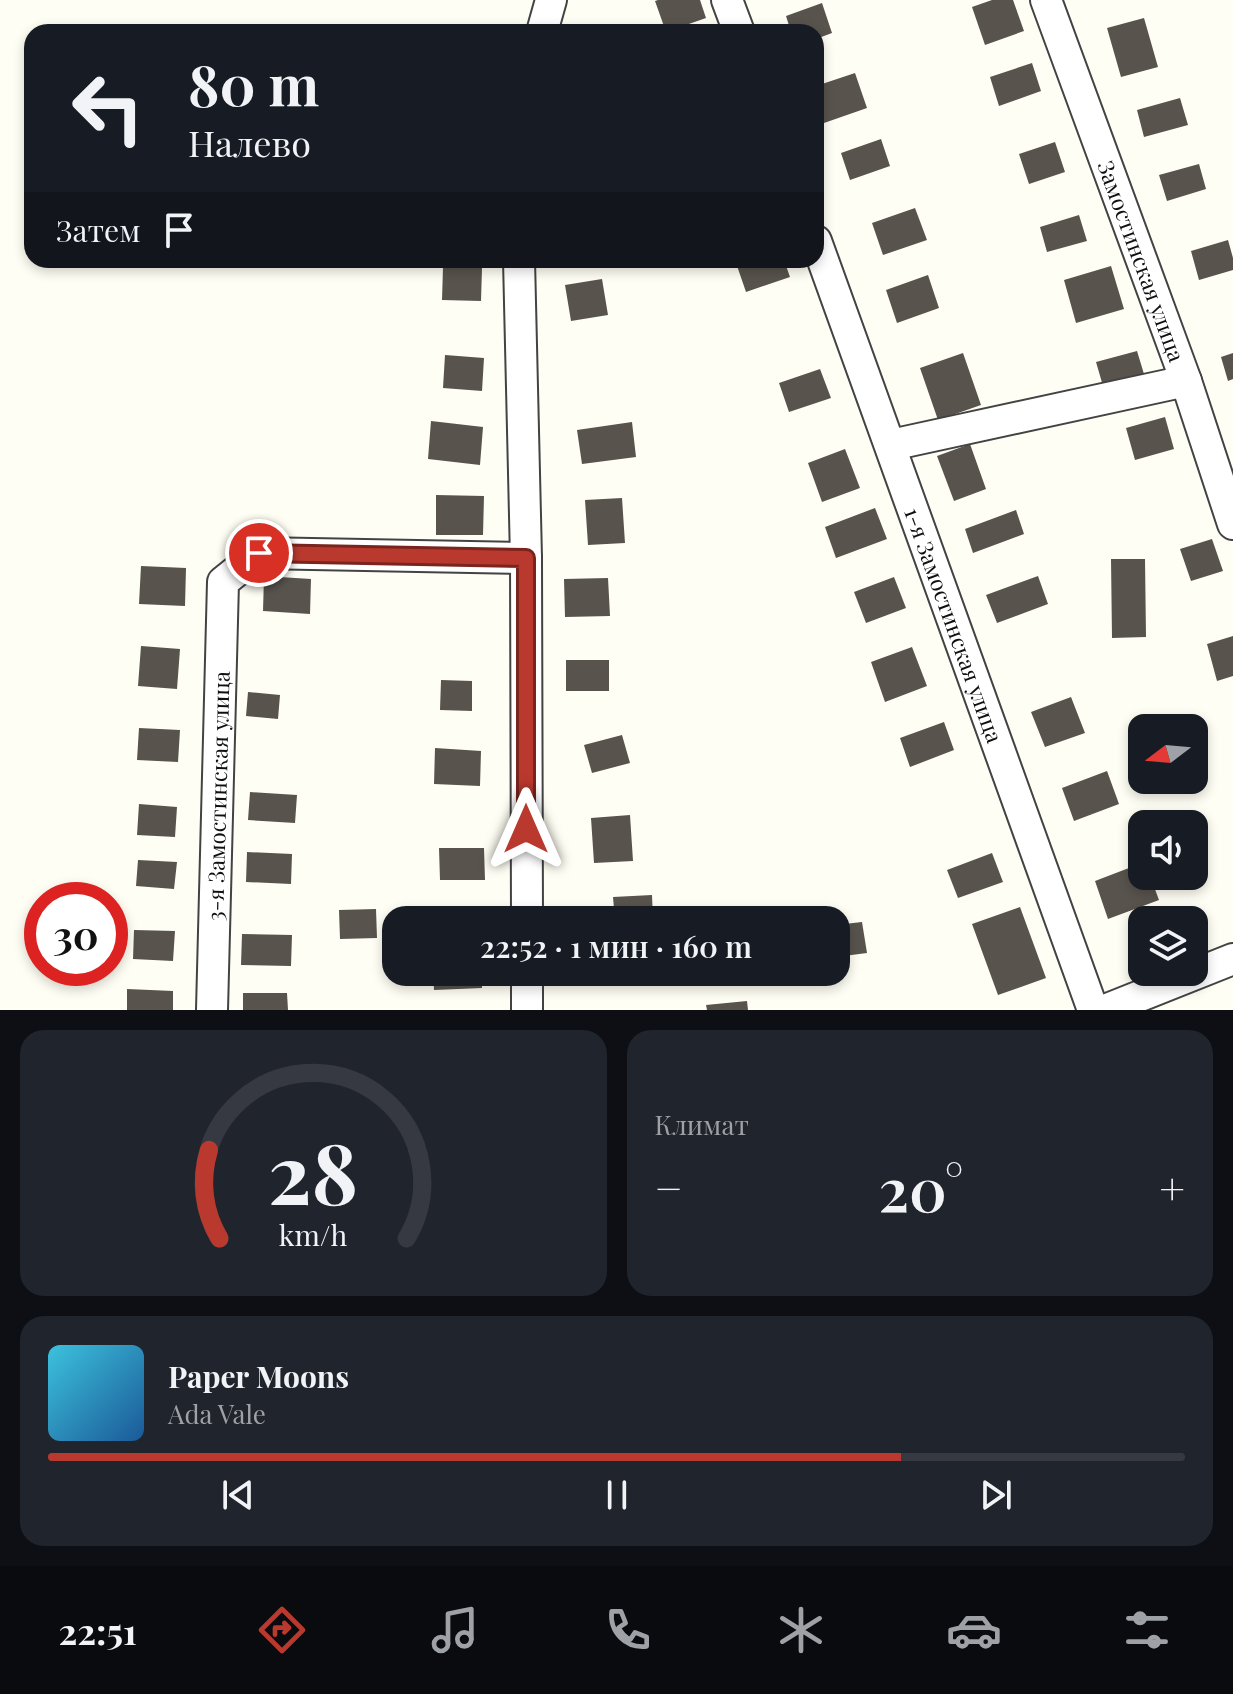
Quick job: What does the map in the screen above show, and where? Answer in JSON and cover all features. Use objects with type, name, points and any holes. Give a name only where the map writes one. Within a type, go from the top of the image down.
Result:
[{"type":"street","points":[[544,24],[551,0]]},
{"type":"street","points":[[727,0],[736,24]]},
{"type":"street","name":"Замостинская улица","points":[[1046,0],[1186,381],[1233,524]]},
{"type":"street","name":"1-я Замостинская улица","points":[[824,263],[1093,1010]]},
{"type":"street","points":[[519,268],[526,558],[527,906]]},
{"type":"street","points":[[891,445],[1186,381]]},
{"type":"street","name":"3-я Замостинская улица","points":[[212,1010],[223,582],[259,553],[526,558]]},
{"type":"street","points":[[1105,1010],[1233,959]]},
{"type":"street","points":[[527,986],[527,1010]]},
{"type":"building","points":[[700,0],[706,18],[689,24],[663,24],[655,1]]},
{"type":"building","points":[[992,0],[1013,0],[1024,31],[985,45],[972,7]]},
{"type":"building","points":[[822,3],[832,33],[824,36],[824,24],[788,24],[786,16]]},
{"type":"building","points":[[1144,18],[1158,67],[1121,77],[1107,28]]},
{"type":"building","points":[[1032,63],[1041,91],[999,106],[990,77]]},
{"type":"building","points":[[855,73],[867,108],[824,123],[824,83]]},
{"type":"building","points":[[1180,98],[1188,125],[1144,137],[1137,110]]},
{"type":"building","points":[[881,139],[890,166],[850,180],[841,153]]},
{"type":"building","points":[[1055,142],[1065,172],[1029,184],[1019,154]]},
{"type":"building","points":[[1199,164],[1206,189],[1167,201],[1159,175]]},
{"type":"building","points":[[915,208],[927,240],[883,255],[872,223]]},
{"type":"building","points":[[1079,215],[1087,241],[1047,252],[1040,227]]},
{"type":"building","points":[[1228,240],[1233,270],[1199,280],[1191,251]]},
{"type":"building","points":[[1111,266],[1124,309],[1076,323],[1064,280]]},
{"type":"building","points":[[443,268],[482,268],[481,301],[442,300]]},
{"type":"building","points":[[738,268],[787,268],[790,277],[746,292]]},
{"type":"building","points":[[928,275],[939,308],[897,323],[886,290]]},
{"type":"building","points":[[602,279],[608,315],[571,321],[565,285]]},
{"type":"building","points":[[1137,351],[1144,374],[1103,386],[1096,362]]},
{"type":"building","points":[[963,353],[981,405],[938,420],[920,368]]},
{"type":"building","points":[[1233,353],[1233,379],[1228,381],[1221,357]]},
{"type":"building","points":[[445,355],[484,358],[482,391],[443,388]]},
{"type":"building","points":[[820,369],[831,398],[789,412],[779,383]]},
{"type":"building","points":[[1165,417],[1174,449],[1135,460],[1126,428]]},
{"type":"building","points":[[431,421],[483,427],[480,465],[428,459]]},
{"type":"building","points":[[632,422],[636,457],[582,464],[577,430]]},
{"type":"building","points":[[970,444],[986,489],[954,501],[937,456]]},
{"type":"building","points":[[845,449],[860,488],[822,502],[808,463]]},
{"type":"building","points":[[436,495],[484,496],[483,535],[436,535]]},
{"type":"building","points":[[622,498],[625,543],[588,545],[585,500]]},
{"type":"building","points":[[875,508],[887,539],[836,558],[825,527]]},
{"type":"building","points":[[1016,510],[1024,534],[973,553],[965,529]]},
{"type":"building","points":[[1212,539],[1223,571],[1191,581],[1180,549]]},
{"type":"building","points":[[1111,559],[1145,559],[1146,637],[1112,638]]},
{"type":"building","points":[[141,566],[186,568],[185,606],[139,604]]},
{"type":"building","points":[[264,576],[311,579],[310,614],[263,611]]},
{"type":"building","points":[[1038,576],[1048,604],[997,623],[986,595]]},
{"type":"building","points":[[894,577],[906,608],[866,623],[854,592]]},
{"type":"building","points":[[608,578],[610,616],[565,617],[564,579]]},
{"type":"building","points":[[1233,636],[1233,676],[1217,681],[1207,644]]},
{"type":"building","points":[[141,646],[180,649],[177,689],[138,686]]},
{"type":"building","points":[[912,647],[927,686],[885,702],[871,662]]},
{"type":"building","points":[[566,660],[609,660],[609,691],[566,691]]},
{"type":"building","points":[[441,680],[472,681],[472,711],[440,710]]},
{"type":"building","points":[[248,692],[280,695],[278,719],[246,716]]},
{"type":"building","points":[[1071,697],[1085,733],[1045,747],[1031,712]]},
{"type":"building","points":[[944,722],[954,750],[910,767],[900,738]]},
{"type":"building","points":[[139,728],[180,730],[178,762],[137,760]]},
{"type":"building","points":[[622,735],[630,763],[592,773],[584,745]]},
{"type":"building","points":[[435,748],[481,751],[480,786],[434,784]]},
{"type":"building","points":[[1107,771],[1119,804],[1074,821],[1062,788]]},
{"type":"building","points":[[250,792],[297,795],[295,823],[248,820]]},
{"type":"building","points":[[139,804],[177,807],[175,837],[137,835]]},
{"type":"building","points":[[630,815],[633,861],[594,863],[591,818]]},
{"type":"building","points":[[439,848],[484,848],[485,880],[440,880]]},
{"type":"building","points":[[247,852],[292,854],[291,884],[246,882]]},
{"type":"building","points":[[992,853],[1003,882],[958,898],[947,870]]},
{"type":"building","points":[[138,860],[177,862],[174,889],[136,886]]},
{"type":"building","points":[[1128,868],[1128,890],[1155,890],[1159,900],[1143,906],[1128,906],[1128,912],[1108,919],[1095,881]]},
{"type":"building","points":[[652,895],[652,906],[614,906],[613,897]]},
{"type":"building","points":[[1020,907],[1046,978],[998,995],[972,924]]},
{"type":"building","points":[[376,909],[377,938],[340,939],[339,910]]},
{"type":"building","points":[[862,922],[867,953],[850,955],[850,923]]},
{"type":"building","points":[[134,930],[175,931],[173,961],[133,959]]},
{"type":"building","points":[[242,934],[292,935],[291,966],[241,965]]},
{"type":"building","points":[[434,986],[482,986],[482,988],[434,990]]},
{"type":"building","points":[[127,989],[173,991],[173,1010],[127,1010]]},
{"type":"building","points":[[243,993],[287,993],[288,1010],[243,1010]]},
{"type":"building","points":[[747,1001],[748,1010],[707,1010],[706,1005]]},
{"type":"route","points":[[259,553],[526,558],[526,829]]}]
